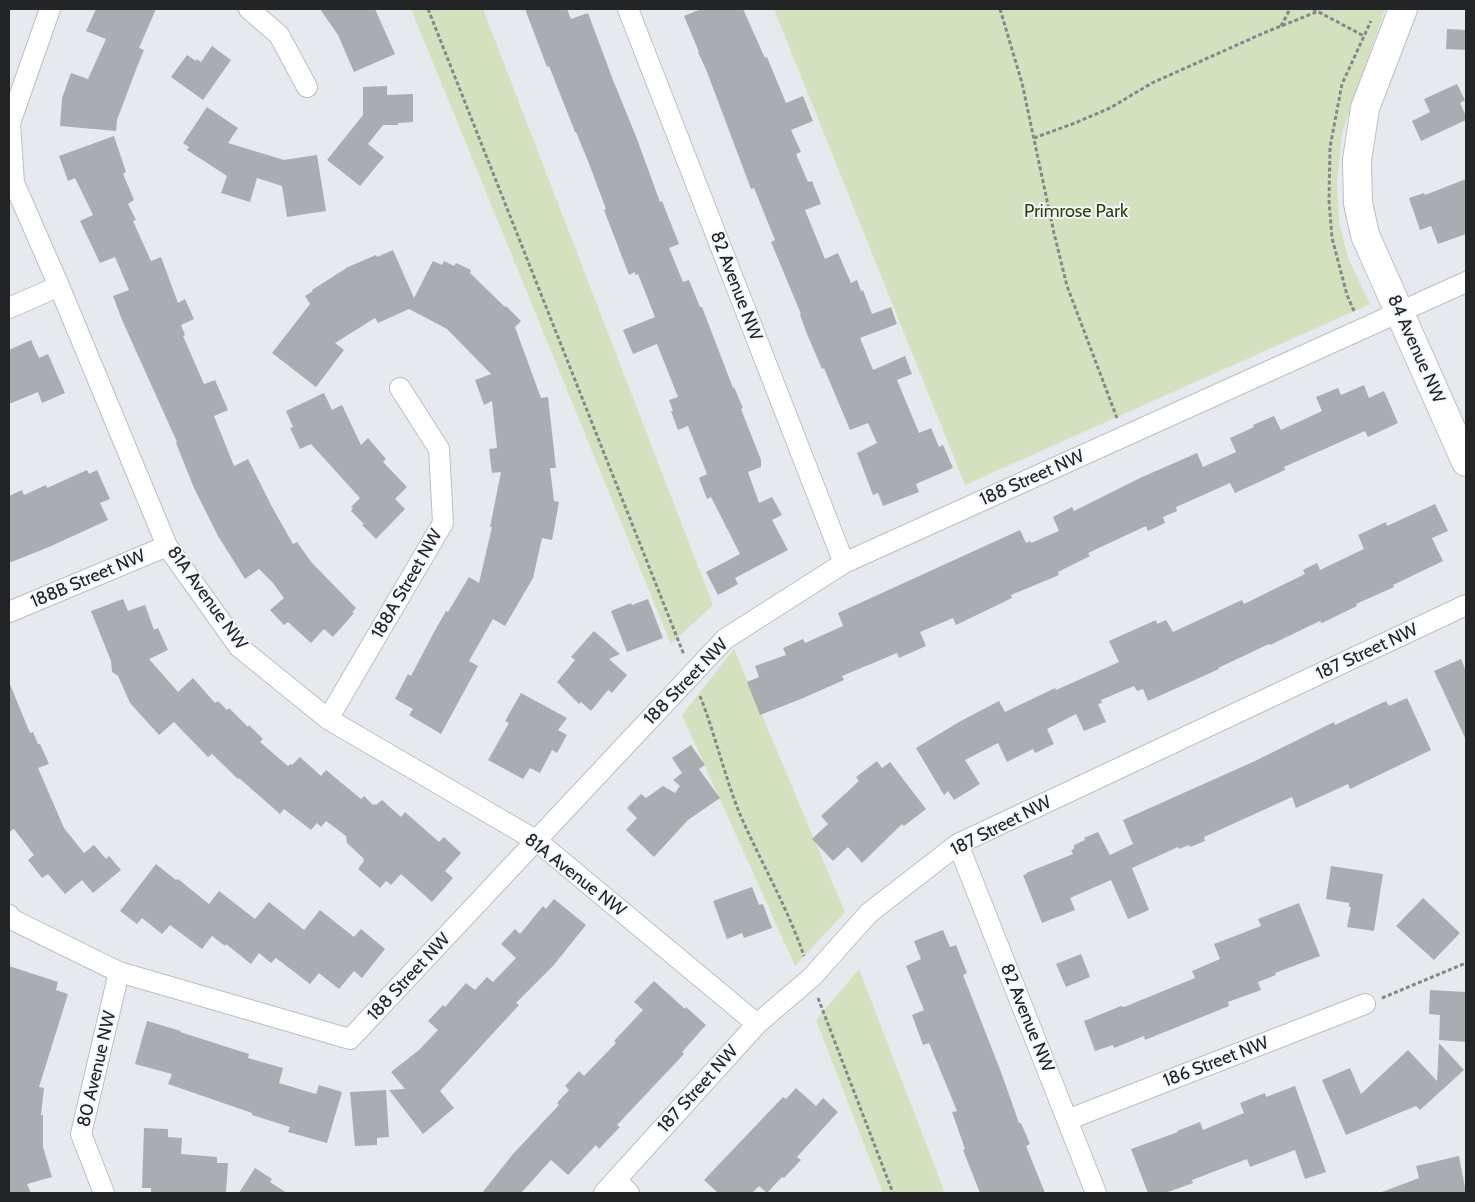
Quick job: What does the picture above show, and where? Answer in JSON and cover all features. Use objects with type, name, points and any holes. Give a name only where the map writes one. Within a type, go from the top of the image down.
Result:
[{"type":"street","name":"81A Avenue NW","points":[[50,9],[10,123],[14,183],[167,546],[238,647],[328,719],[536,841],[757,1024]]},
{"type":"street","points":[[249,9],[279,35],[307,87]]},
{"type":"street","name":"82 Avenue NW","points":[[628,9],[844,563]]},
{"type":"street","name":"84 Avenue NW","points":[[1403,9],[1365,108],[1357,160],[1358,203],[1365,235],[1466,462]]},
{"type":"street","name":"188 Street NW","points":[[10,917],[119,972],[350,1039],[725,639],[844,563],[1466,282]]},
{"type":"street","points":[[9,308],[59,286]]},
{"type":"street","name":"188A Street NW","points":[[328,719],[443,523],[439,449],[400,388]]},
{"type":"street","name":"188B Street NW","points":[[9,612],[167,546]]},
{"type":"street","name":"187 Street NW","points":[[617,1189],[757,1024],[812,977],[870,913],[958,844],[1466,605]]},
{"type":"street","name":"82 Avenue NW","points":[[958,844],[1096,1193]]},
{"type":"street","name":"80 Avenue NW","points":[[104,1193],[81,1134],[119,972]]},
{"type":"street","name":"186 Street NW","points":[[1067,1120],[1365,1004]]},
{"type":"path","points":[[428,9],[709,717],[730,788],[750,836],[798,938],[821,1007],[893,1193]]},
{"type":"path","points":[[1000,9],[1022,83],[1067,286],[1124,437]]},
{"type":"path","points":[[1281,26],[1290,9]]},
{"type":"path","points":[[1313,9],[1364,36]]},
{"type":"path","points":[[1034,138],[1110,108],[1152,83],[1319,11]]},
{"type":"path","points":[[1365,1004],[1466,963]]},
{"type":"green space","points":[[411,9],[483,9],[713,605],[671,644]]},
{"type":"green space","name":"Primrose Park","points":[[774,9],[1385,9],[1342,133],[1337,183],[1339,221],[1348,258],[1370,304],[965,485]]},
{"type":"green space","points":[[734,649],[845,912],[795,966],[682,715]]},
{"type":"green space","points":[[859,969],[945,1193],[883,1193],[816,1020]]},
{"type":"building","points":[[96,9],[156,9],[139,48],[144,50],[117,120],[116,131],[60,126],[62,98],[71,73],[88,79],[106,39],[86,31]]},
{"type":"building","points":[[320,9],[375,9],[395,54],[354,72],[338,35]]},
{"type":"building","points":[[525,9],[567,9],[571,19],[588,13],[660,202],[662,201],[679,244],[669,248],[683,282],[689,280],[700,307],[702,307],[733,388],[743,408],[741,409],[761,460],[761,467],[748,472],[759,503],[772,497],[782,515],[772,520],[788,550],[735,578],[738,584],[718,595],[706,572],[740,554],[711,497],[707,499],[699,478],[707,474],[688,426],[678,430],[669,400],[678,397],[657,344],[633,354],[623,330],[655,317],[638,274],[635,275],[635,272],[629,275],[604,210],[606,209],[588,161],[549,66],[547,67]]},
{"type":"building","points":[[701,9],[743,9],[765,58],[767,57],[786,103],[803,96],[813,121],[791,130],[801,152],[796,154],[808,182],[812,181],[821,204],[805,210],[825,259],[838,253],[851,283],[857,280],[861,291],[863,290],[872,314],[891,307],[897,324],[860,338],[873,370],[905,356],[912,374],[897,380],[919,433],[931,428],[939,447],[943,445],[953,468],[916,484],[919,492],[883,506],[878,493],[873,495],[857,453],[877,443],[868,423],[850,430],[824,368],[822,369],[807,334],[801,314],[771,242],[775,240],[754,188],[751,189],[684,16]]},
{"type":"building","points":[[1447,29],[1466,30],[1466,50],[1446,49]]},
{"type":"building","points":[[212,46],[231,60],[203,100],[171,77],[187,55],[201,62]]},
{"type":"building","points":[[1457,84],[1465,100],[1460,103],[1466,120],[1421,141],[1412,121],[1430,112],[1424,99]]},
{"type":"building","points":[[387,86],[387,95],[413,94],[413,122],[383,125],[368,144],[384,157],[360,186],[327,160],[363,115],[363,87]]},
{"type":"building","points":[[207,107],[238,128],[228,143],[284,160],[317,155],[326,211],[287,217],[282,186],[257,178],[250,202],[221,193],[227,176],[187,150],[189,147],[183,143]]},
{"type":"building","points":[[114,136],[126,172],[123,174],[134,200],[128,204],[136,220],[133,221],[151,261],[161,257],[178,303],[185,299],[194,319],[181,325],[185,335],[183,336],[204,384],[215,380],[228,410],[214,416],[234,466],[248,459],[293,544],[297,542],[312,563],[356,608],[352,612],[354,613],[333,637],[324,629],[311,643],[288,622],[284,625],[270,610],[284,598],[259,569],[245,579],[218,536],[194,488],[177,442],[113,296],[129,290],[115,257],[100,263],[80,221],[93,215],[75,178],[68,181],[59,156]]},
{"type":"building","points":[[1466,179],[1466,234],[1438,244],[1431,226],[1420,230],[1409,198],[1424,193],[1425,195]]},
{"type":"building","points":[[393,250],[414,298],[433,261],[442,265],[444,261],[454,266],[456,263],[471,270],[470,273],[521,321],[515,327],[541,398],[548,397],[556,468],[550,468],[554,501],[559,502],[552,540],[542,538],[533,578],[505,626],[493,619],[469,661],[478,666],[441,734],[409,715],[413,709],[395,699],[408,674],[411,676],[446,611],[448,612],[469,577],[479,583],[492,527],[490,527],[501,472],[492,473],[489,449],[497,448],[492,401],[484,405],[475,380],[491,374],[447,329],[409,309],[378,323],[375,318],[335,343],[344,350],[316,387],[272,353],[310,304],[305,296],[312,290],[348,267]]},
{"type":"building","points":[[31,340],[39,358],[48,354],[65,393],[42,403],[38,392],[9,404],[9,350]]},
{"type":"building","points":[[1364,385],[1369,398],[1384,391],[1398,423],[1368,437],[1365,431],[1284,467],[1285,470],[1235,493],[1230,483],[1176,507],[1177,511],[1163,517],[1165,523],[1148,531],[1146,526],[1088,553],[1090,556],[1058,572],[1059,575],[1011,595],[1012,598],[956,625],[953,618],[920,632],[926,646],[899,658],[897,653],[842,676],[844,680],[760,715],[747,682],[759,677],[755,666],[786,655],[783,648],[803,639],[805,643],[843,626],[838,613],[1020,530],[1026,543],[1030,541],[1031,543],[1059,531],[1053,517],[1072,507],[1074,511],[1140,478],[1197,453],[1203,467],[1236,452],[1230,438],[1254,427],[1253,425],[1274,416],[1281,430],[1322,411],[1316,397],[1338,388],[1341,395]]},
{"type":"building","points":[[324,393],[332,410],[342,405],[361,445],[368,438],[386,459],[383,462],[407,487],[395,499],[405,509],[376,539],[351,511],[353,508],[351,507],[360,498],[311,444],[300,449],[290,428],[293,427],[286,411]]},
{"type":"building","points":[[87,470],[89,474],[97,470],[110,499],[100,503],[108,520],[9,563],[9,496],[22,490],[24,495],[46,485],[47,488]]},
{"type":"building","points":[[1435,504],[1448,531],[1432,538],[1443,561],[1322,623],[1320,621],[1148,701],[1143,689],[1137,691],[1134,686],[1101,700],[1102,703],[1098,704],[1106,722],[1084,731],[1076,714],[1047,729],[1054,744],[1035,753],[1033,749],[1007,762],[998,743],[965,760],[980,784],[954,800],[948,791],[944,795],[916,748],[999,701],[1005,712],[1055,688],[1056,690],[1119,662],[1109,641],[1156,620],[1157,624],[1166,620],[1173,632],[1242,600],[1244,604],[1305,574],[1303,570],[1317,563],[1320,570],[1364,549],[1358,535],[1386,522],[1387,526]]},
{"type":"building","points":[[123,599],[128,611],[145,605],[154,630],[158,628],[168,650],[149,659],[178,692],[193,678],[215,703],[218,701],[227,710],[229,708],[248,727],[249,725],[263,739],[260,742],[288,766],[292,765],[300,757],[321,776],[326,770],[361,799],[364,796],[373,805],[382,800],[401,817],[405,812],[439,842],[444,837],[461,853],[445,871],[453,878],[432,902],[401,874],[391,885],[386,881],[380,888],[358,869],[364,859],[347,843],[346,836],[326,821],[321,827],[317,823],[311,830],[284,809],[280,814],[238,779],[212,754],[208,757],[174,722],[159,735],[130,703],[118,676],[112,672],[111,661],[91,611]]},
{"type":"building","points":[[648,599],[663,638],[627,652],[611,611]]},
{"type":"building","points":[[594,631],[620,654],[609,659],[627,675],[612,693],[608,690],[591,711],[581,702],[579,704],[557,682],[575,660],[571,657]]},
{"type":"building","points":[[1461,659],[1466,671],[1466,740],[1434,671]]},
{"type":"building","points":[[9,682],[30,733],[33,732],[49,764],[38,768],[64,828],[84,853],[94,845],[106,859],[109,856],[121,870],[93,893],[82,880],[65,894],[48,874],[42,878],[28,860],[34,855],[14,829],[9,832]]},
{"type":"building","points":[[521,693],[567,718],[558,730],[567,735],[557,753],[552,750],[540,773],[530,768],[523,779],[488,760],[509,723],[505,721]]},
{"type":"building","points":[[1407,698],[1431,750],[1350,789],[1348,784],[1296,808],[1292,797],[1204,837],[1205,841],[1190,847],[1189,845],[1179,849],[1178,847],[1132,868],[1149,910],[1128,919],[1111,880],[1070,898],[1075,910],[1042,923],[1023,875],[1026,873],[1073,854],[1071,850],[1074,849],[1074,845],[1098,832],[1110,855],[1133,844],[1123,820],[1255,761],[1334,722],[1335,725],[1386,701],[1389,706]]},
{"type":"building","points":[[691,745],[705,765],[699,769],[720,798],[688,820],[654,857],[626,830],[637,818],[627,808],[641,794],[646,798],[663,786],[675,793],[680,786],[673,780],[682,773],[672,758]]},
{"type":"building","points":[[877,761],[882,768],[890,762],[926,809],[904,826],[902,824],[862,863],[848,847],[833,861],[812,839],[828,824],[821,816],[859,781],[856,777]]},
{"type":"building","points":[[156,864],[209,904],[219,891],[255,919],[269,902],[304,930],[320,910],[354,937],[361,929],[385,949],[362,978],[354,971],[339,989],[319,973],[310,984],[276,958],[271,963],[259,953],[251,964],[226,944],[225,946],[212,936],[202,949],[170,925],[162,934],[142,918],[137,924],[120,911]]},
{"type":"building","points":[[1331,866],[1383,874],[1374,931],[1347,927],[1351,907],[1349,907],[1349,903],[1326,899]]},
{"type":"building","points":[[752,887],[759,905],[763,904],[772,928],[744,938],[742,933],[727,939],[713,901]]},
{"type":"building","points":[[1423,898],[1460,933],[1434,960],[1396,926]]},
{"type":"building","points":[[554,899],[586,925],[553,966],[516,1003],[519,1005],[440,1091],[454,1108],[423,1134],[389,1090],[405,1089],[391,1072],[419,1050],[438,1030],[428,1021],[443,1005],[445,1007],[466,983],[475,990],[487,977],[493,982],[516,958],[501,944],[515,929],[520,934],[543,906],[546,909]]},
{"type":"building","points":[[1299,903],[1320,956],[1275,973],[1276,975],[1258,982],[1261,990],[1228,1002],[1229,1006],[1145,1040],[1144,1036],[1114,1048],[1113,1045],[1095,1051],[1084,1021],[1195,978],[1192,971],[1220,959],[1214,944],[1261,926],[1258,919]]},
{"type":"building","points":[[943,930],[950,947],[956,945],[967,973],[963,975],[1019,1123],[1021,1123],[1030,1144],[1026,1146],[1045,1193],[980,1193],[963,1150],[965,1149],[952,1112],[957,1111],[929,1043],[923,1045],[912,1015],[924,1010],[906,966],[921,959],[914,941]]},
{"type":"building","points":[[1081,954],[1090,977],[1066,987],[1056,964]]},
{"type":"building","points":[[9,966],[58,982],[56,990],[68,994],[39,1087],[44,1088],[41,1115],[43,1115],[43,1147],[52,1177],[27,1184],[31,1193],[9,1193]]},
{"type":"building","points":[[654,981],[706,1025],[682,1052],[684,1054],[617,1125],[620,1127],[599,1149],[596,1145],[568,1175],[551,1160],[521,1193],[482,1193],[513,1154],[559,1105],[557,1103],[569,1090],[565,1086],[579,1071],[584,1076],[616,1043],[614,1041],[643,1010],[634,1002]]},
{"type":"building","points":[[1430,990],[1466,992],[1466,1042],[1439,1040],[1440,1015],[1429,1014]]},
{"type":"building","points":[[147,1021],[249,1054],[248,1058],[283,1068],[279,1083],[316,1094],[319,1085],[342,1092],[327,1143],[288,1132],[290,1127],[168,1084],[172,1074],[135,1064]]},
{"type":"building","points":[[1439,1043],[1464,1070],[1420,1110],[1416,1106],[1346,1135],[1322,1080],[1350,1068],[1361,1094],[1408,1050],[1437,1081]]},
{"type":"building","points":[[1295,1086],[1326,1172],[1305,1179],[1295,1150],[1250,1167],[1247,1159],[1192,1180],[1193,1183],[1165,1193],[1148,1193],[1131,1149],[1200,1122],[1203,1130],[1244,1113],[1240,1103],[1265,1093],[1266,1097]]},
{"type":"building","points":[[796,1088],[816,1106],[823,1098],[838,1112],[797,1157],[801,1160],[767,1193],[759,1186],[752,1193],[718,1193],[704,1180],[783,1097],[786,1099]]},
{"type":"building","points":[[386,1090],[389,1137],[377,1138],[377,1145],[355,1146],[350,1092]]},
{"type":"building","points":[[144,1128],[168,1129],[168,1137],[182,1138],[181,1154],[217,1157],[217,1163],[228,1163],[226,1193],[151,1193],[151,1188],[142,1188]]},
{"type":"building","points":[[1459,1156],[1466,1193],[1382,1192],[1419,1178],[1416,1166]]},
{"type":"building","points":[[255,1168],[272,1179],[270,1182],[287,1193],[239,1193]]}]
